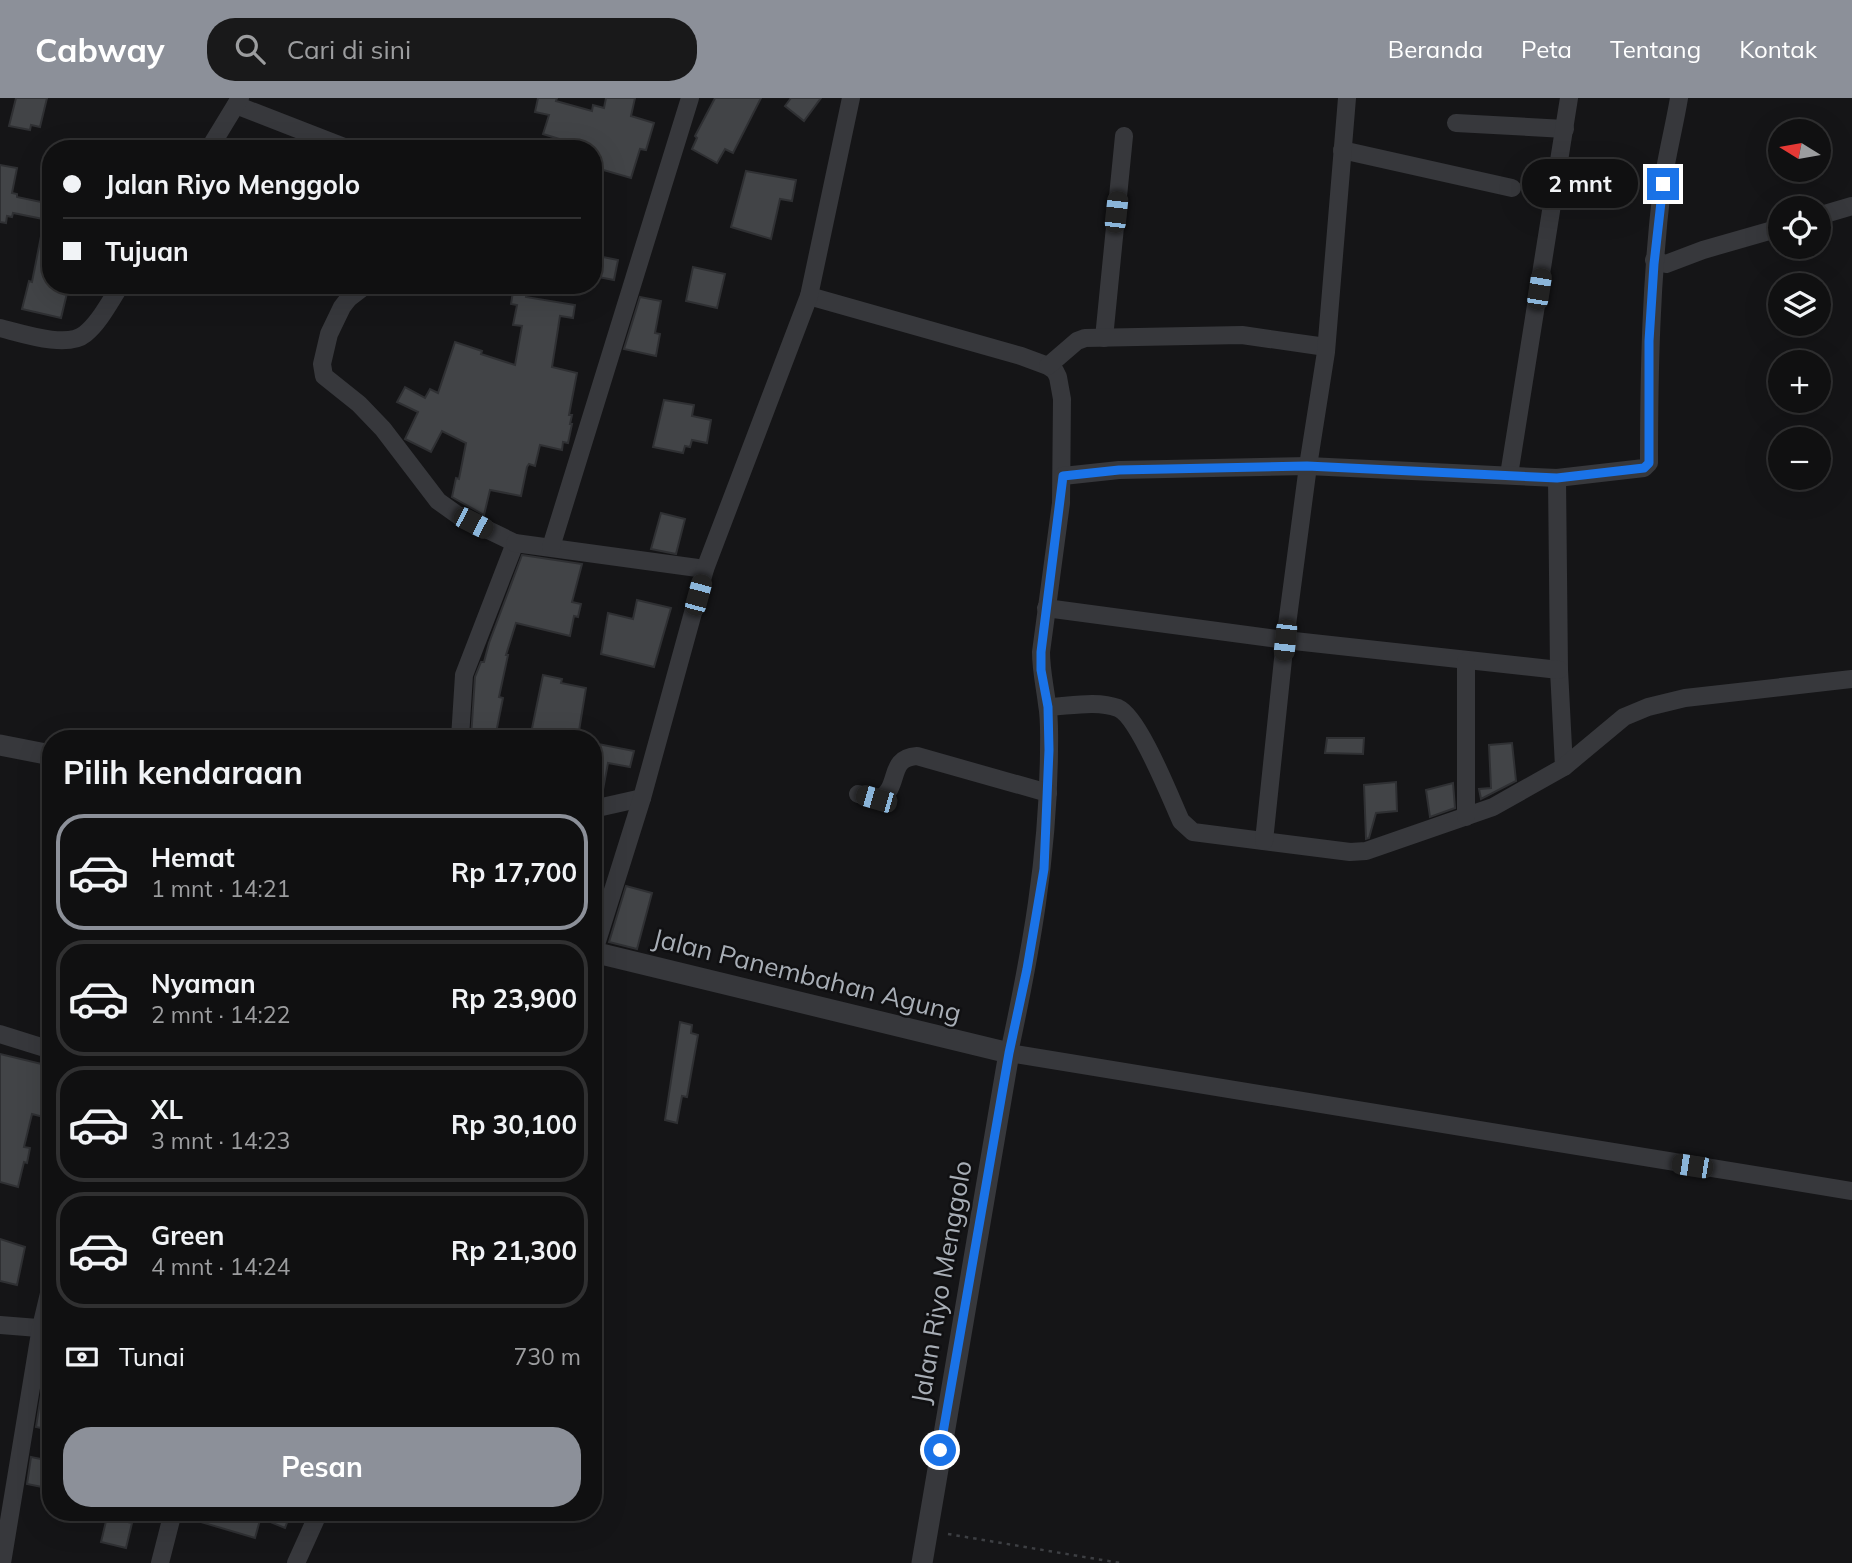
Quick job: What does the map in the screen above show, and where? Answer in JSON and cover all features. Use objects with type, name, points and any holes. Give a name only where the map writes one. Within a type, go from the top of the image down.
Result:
[{"type":"street","points":[[551,547],[690,98]]},
{"type":"street","points":[[602,927],[642,798],[703,569],[818,298],[851,98]]},
{"type":"street","points":[[1264,841],[1285,640],[1307,466],[1326,347],[1347,98]]},
{"type":"street","points":[[1509,475],[1569,98]]},
{"type":"street","points":[[1063,476],[1119,470],[1307,466],[1557,478],[1644,468],[1649,463],[1649,341],[1654,260],[1663,184],[1679,98]]},
{"type":"street","points":[[215,140],[238,102],[328,140]]},
{"type":"street","points":[[1456,123],[1564,129]]},
{"type":"street","points":[[1104,338],[1124,136]]},
{"type":"street","points":[[1342,150],[1512,188]]},
{"type":"street","points":[[1831,212],[1852,206]]},
{"type":"street","points":[[1654,260],[1666,264],[1768,231]]},
{"type":"street","points":[[0,328],[53,340],[71,341],[87,333],[115,294]]},
{"type":"street","points":[[354,294],[342,307],[329,334],[322,364],[324,376],[359,404],[383,429],[438,501],[459,516],[515,543],[703,569]]},
{"type":"street","points":[[818,298],[1048,366],[1058,377],[1062,399],[1063,476],[1041,661],[1048,707],[1048,793],[1044,869],[1009,1053],[1852,1191]]},
{"type":"street","points":[[1048,366],[1081,339],[1242,335],[1326,347]]},
{"type":"street","points":[[1557,478],[1559,670],[1564,767]]},
{"type":"street","points":[[461,730],[465,668],[515,543]]},
{"type":"street","points":[[1046,608],[1285,640],[1559,670]]},
{"type":"street","points":[[1465,817],[1466,661]]},
{"type":"street","points":[[1048,707],[1098,704],[1124,711],[1139,730],[1184,825],[1198,833],[1350,852],[1366,851],[1493,807],[1564,767],[1625,718],[1648,707],[1685,698],[1852,679]]},
{"type":"street","points":[[0,745],[42,753]]},
{"type":"street","points":[[858,793],[880,799],[886,796],[900,762],[917,756],[1048,793]]},
{"type":"street","points":[[602,806],[642,798]]},
{"type":"street","name":"Jalan Panembahan Agung","points":[[602,955],[1009,1053]]},
{"type":"street","points":[[0,1034],[42,1047]]},
{"type":"street","name":"Jalan Riyo Menggolo","points":[[922,1563],[1009,1053]]},
{"type":"street","points":[[0,1325],[42,1328]]},
{"type":"street","points":[[2,1563],[7,1489],[42,1345]]},
{"type":"street","points":[[160,1563],[171,1521]]},
{"type":"street","points":[[296,1563],[315,1521]]},
{"type":"path","points":[[927,1530],[1120,1563]]},
{"type":"building","points":[[16,98],[47,98],[40,127],[31,125],[30,130],[9,126]]},
{"type":"building","points":[[538,98],[557,98],[556,101],[592,111],[593,105],[604,108],[606,98],[635,98],[631,116],[654,123],[646,150],[640,149],[631,178],[602,170],[602,140],[563,140],[543,134],[549,115],[535,112]]},
{"type":"building","points":[[715,98],[761,98],[733,153],[725,149],[717,163],[692,149],[697,138],[695,136]]},
{"type":"building","points":[[791,98],[821,98],[804,121],[785,106]]},
{"type":"building","points":[[0,165],[17,168],[12,193],[17,194],[17,197],[42,202],[42,219],[13,213],[12,217],[7,216],[6,223],[0,222]]},
{"type":"building","points":[[746,171],[796,180],[792,201],[780,199],[771,239],[731,227]]},
{"type":"building","points":[[42,231],[42,294],[67,294],[61,318],[22,309],[29,281],[32,282]]},
{"type":"building","points":[[602,257],[618,260],[614,280],[602,278]]},
{"type":"building","points":[[693,267],[725,274],[717,308],[686,301]]},
{"type":"building","points":[[513,294],[526,294],[526,297],[575,305],[573,318],[560,316],[552,367],[577,373],[569,415],[572,415],[572,424],[568,443],[563,442],[562,450],[540,445],[535,466],[529,464],[527,467],[521,496],[490,490],[484,515],[452,497],[456,478],[459,479],[466,443],[442,431],[431,452],[405,439],[418,412],[397,402],[405,387],[425,398],[430,389],[438,393],[455,342],[515,365],[522,326],[513,325],[517,305],[511,304]]},
{"type":"building","points":[[640,297],[661,301],[655,333],[660,334],[656,356],[624,349]]},
{"type":"building","points":[[664,400],[694,405],[692,416],[711,420],[707,443],[692,440],[690,447],[685,446],[683,453],[653,447]]},
{"type":"building","points":[[661,513],[685,519],[676,554],[651,549]]},
{"type":"building","points":[[522,555],[582,564],[572,602],[581,604],[578,617],[574,616],[570,636],[516,623],[506,655],[499,697],[503,698],[497,730],[472,730],[475,677],[481,662],[484,662]]},
{"type":"building","points":[[637,600],[671,608],[654,667],[601,654],[608,613],[633,619]]},
{"type":"building","points":[[543,675],[562,679],[561,683],[586,688],[579,730],[532,730]]},
{"type":"building","points":[[1327,738],[1364,738],[1363,754],[1325,753]]},
{"type":"building","points":[[1512,743],[1516,781],[1481,799],[1479,789],[1491,788],[1489,745]]},
{"type":"building","points":[[602,745],[634,751],[630,767],[608,763],[602,795]]},
{"type":"building","points":[[1396,782],[1397,811],[1376,813],[1369,838],[1366,839],[1364,785]]},
{"type":"building","points":[[1453,783],[1455,808],[1430,817],[1426,790]]},
{"type":"building","points":[[626,886],[652,893],[637,949],[609,942]]},
{"type":"building","points":[[680,1022],[692,1025],[691,1033],[698,1035],[687,1097],[682,1096],[677,1123],[665,1120]]},
{"type":"building","points":[[0,1054],[42,1064],[42,1117],[32,1114],[24,1147],[30,1148],[18,1187],[0,1182]]},
{"type":"building","points":[[0,1239],[25,1247],[17,1285],[0,1281]]},
{"type":"building","points":[[42,1389],[42,1428],[36,1427]]},
{"type":"building","points":[[31,1457],[42,1459],[42,1487],[27,1484]]},
{"type":"building","points":[[106,1521],[132,1523],[126,1548],[101,1542]]},
{"type":"building","points":[[198,1521],[260,1521],[255,1538]]},
{"type":"building","points":[[268,1521],[288,1521],[285,1528]]},
{"type":"route","points":[[940,1450],[1044,869],[1049,750],[1048,707],[1041,670],[1041,652],[1063,476],[1119,470],[1307,466],[1557,478],[1644,468],[1649,463],[1649,341],[1663,184]]}]
